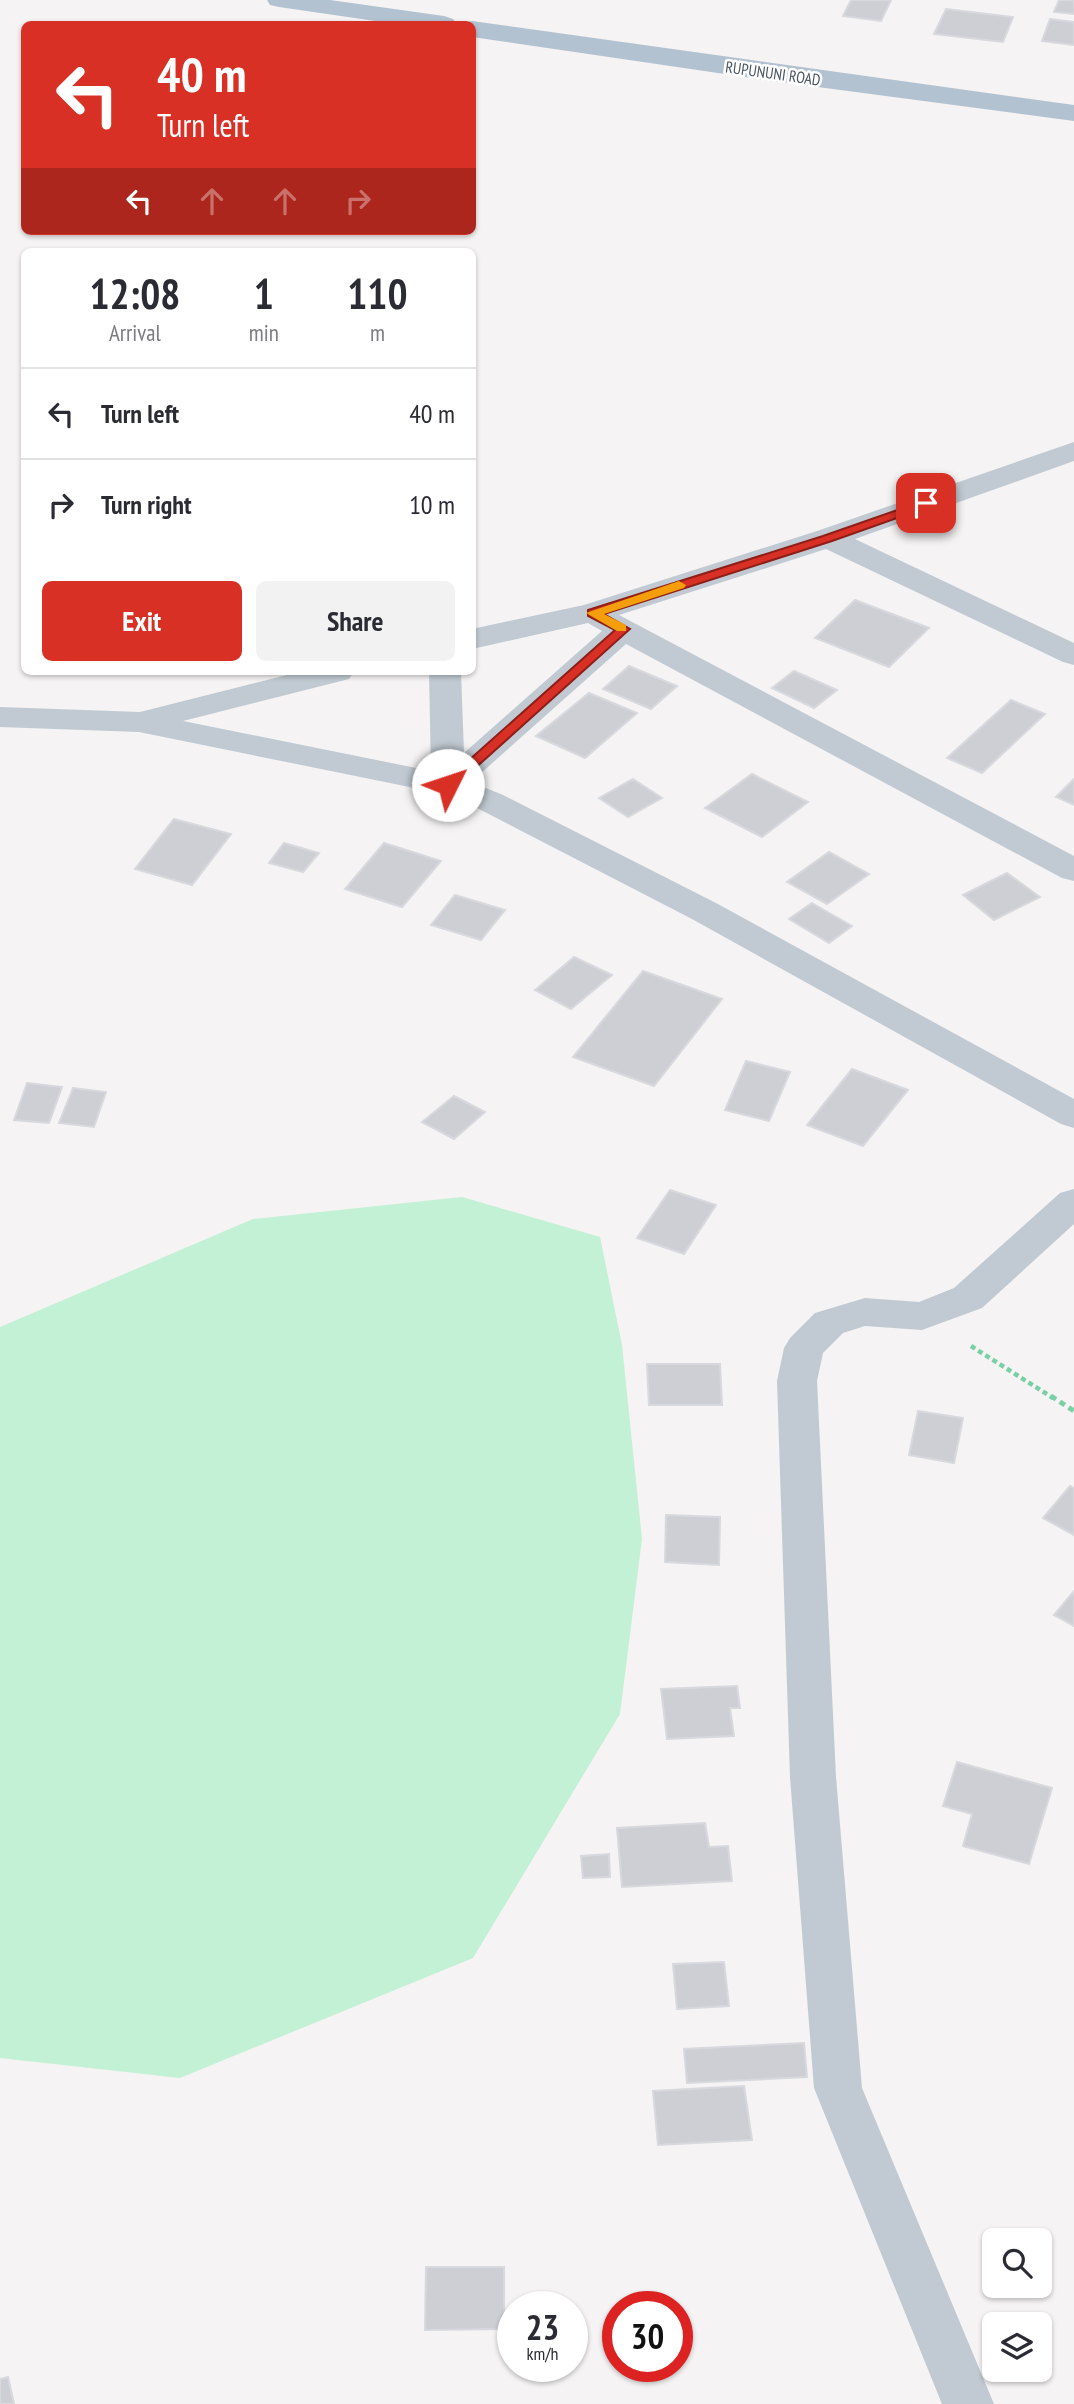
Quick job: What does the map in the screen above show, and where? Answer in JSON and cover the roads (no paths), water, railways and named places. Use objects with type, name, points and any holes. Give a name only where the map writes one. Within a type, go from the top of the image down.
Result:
[{"type":"main road","points":[[279,0],[423,21]]},
{"type":"main road","name":"RUPUNUNI ROAD","points":[[476,30],[1074,113]]},
{"type":"street","points":[[476,638],[592,613],[828,538],[1074,451]]},
{"type":"street","points":[[828,538],[1074,655]]},
{"type":"street","points":[[592,613],[1074,870]]},
{"type":"street","points":[[448,785],[624,629]]},
{"type":"street","points":[[139,722],[326,675]]},
{"type":"street","points":[[445,675],[448,785]]},
{"type":"street","points":[[0,718],[139,722],[448,785],[491,802],[704,911],[1074,1115]]},
{"type":"street","points":[[968,2404],[838,2088],[813,1777],[797,1381],[804,1348],[829,1323],[865,1312],[922,1316],[968,1298],[1074,1202]]}]
